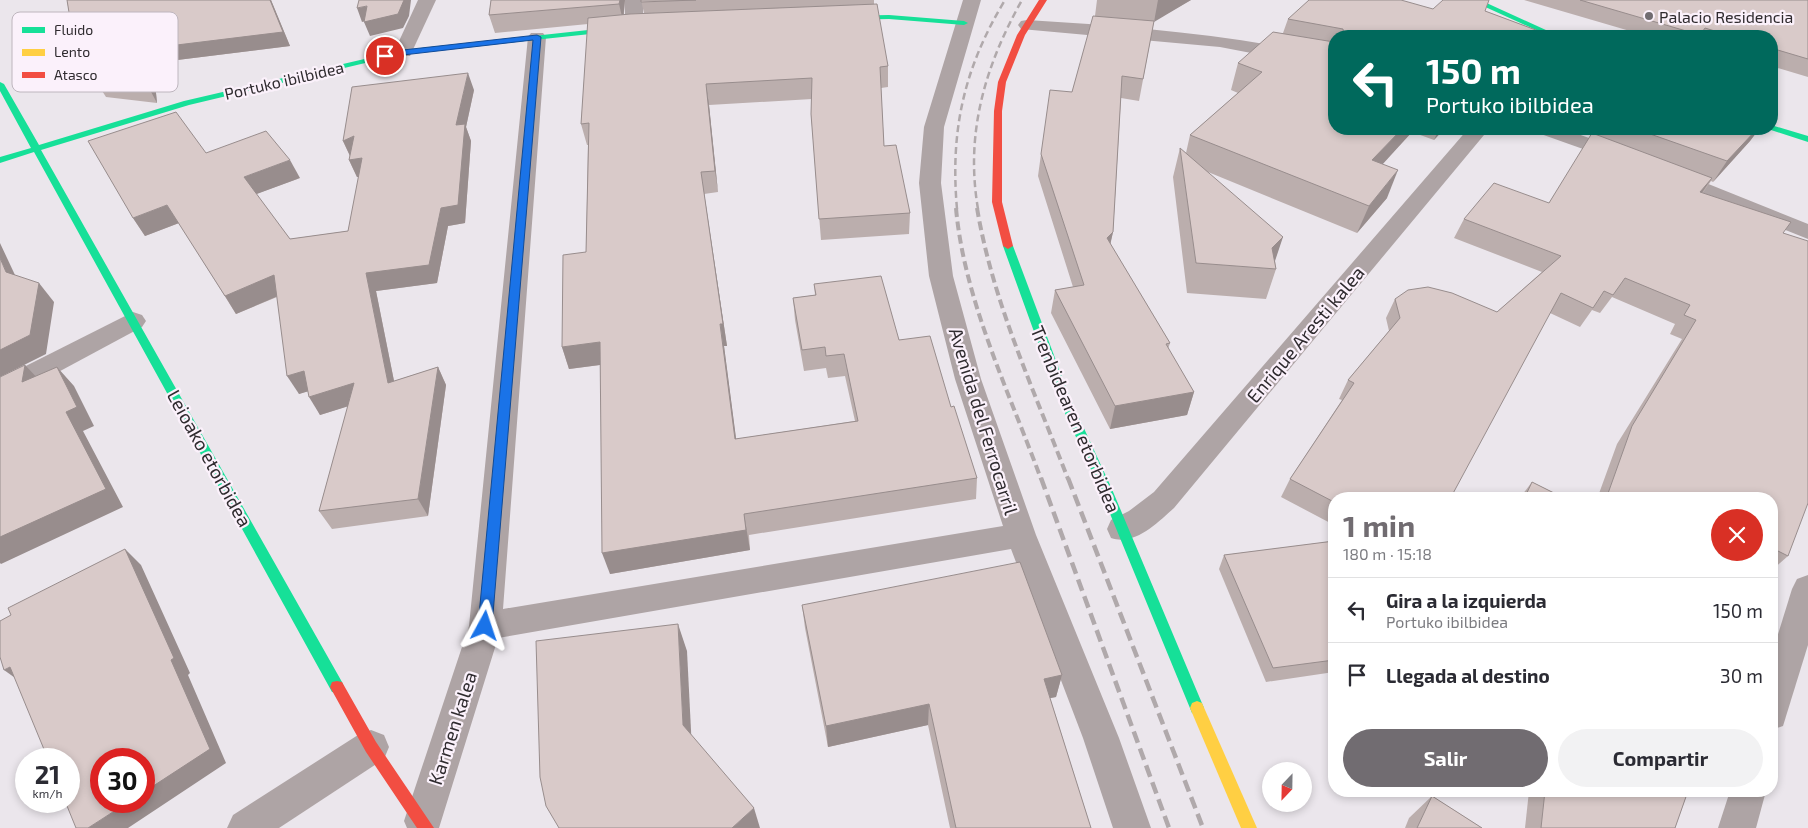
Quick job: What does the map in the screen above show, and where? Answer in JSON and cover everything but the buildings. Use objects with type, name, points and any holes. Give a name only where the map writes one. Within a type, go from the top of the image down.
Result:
[{"type":"street","points":[[403,52],[427,0]]},
{"type":"street","points":[[634,0],[639,27]]},
{"type":"street","name":"Avenida del Ferrocarril","points":[[972,0],[934,127],[930,183],[944,285],[968,379],[1021,536],[1101,738],[1132,828]]},
{"type":"street","name":"Trenbidearen etorbidea","points":[[1043,0],[1027,25],[1002,82],[998,112],[996,157],[997,202],[1007,244],[1057,380],[1249,828]]},
{"type":"street","points":[[1474,0],[1542,30]]},
{"type":"street","points":[[826,19],[889,17],[964,22]]},
{"type":"street","points":[[1027,25],[1171,34],[1328,62]]},
{"type":"street","name":"Portuko ibilbidea","points":[[0,160],[187,103],[403,52],[639,27]]},
{"type":"street","name":"Karmen kalea","points":[[424,825],[485,626],[537,37]]},
{"type":"street","name":"Leioako etorbidea","points":[[0,84],[371,747],[424,825]]},
{"type":"street","points":[[1778,129],[1808,139]]},
{"type":"street","name":"Enrique Aresti kalea","points":[[1122,529],[1140,520],[1164,500],[1474,135]]},
{"type":"street","points":[[1561,135],[1649,167],[1808,232]]},
{"type":"street","points":[[0,391],[133,321]]},
{"type":"street","points":[[485,626],[1021,536]]},
{"type":"street","points":[[1778,690],[1808,589]]},
{"type":"street","points":[[246,828],[371,747]]},
{"type":"street","points":[[1737,828],[1746,797]]},
{"type":"railway","points":[[957,209],[956,153],[958,126],[963,100],[979,50],[1005,0]]},
{"type":"railway","points":[[978,209],[974,154],[976,127],[981,101],[988,75],[998,50],[1022,0]]},
{"type":"railway","points":[[956,208],[968,277],[978,312],[1041,479]]},
{"type":"railway","points":[[977,208],[993,278],[1004,312],[1028,379],[1068,479]]},
{"type":"railway","points":[[1041,478],[1169,828]]},
{"type":"railway","points":[[1068,478],[1203,828]]},
{"type":"traffic: fast","points":[[1474,0],[1542,30]]},
{"type":"traffic: fast","points":[[841,18],[889,17],[964,23]]},
{"type":"traffic: fast","points":[[0,160],[187,103],[403,52],[625,28]]},
{"type":"traffic: fast","points":[[0,84],[337,687]]},
{"type":"traffic: fast","points":[[1778,129],[1808,139]]},
{"type":"traffic: fast","points":[[1008,246],[1064,398],[1105,487],[1197,708]]},
{"type":"traffic: slow","points":[[1197,708],[1249,828]]},
{"type":"traffic: jam","points":[[1008,246],[997,202],[998,111],[1002,82],[1021,35],[1043,0]]},
{"type":"traffic: jam","points":[[337,687],[371,747],[426,828]]},
{"type":"place","name":"Palacio Residencia","points":[[1649,16]]},
{"type":"route","points":[[385,56],[403,52],[537,37],[485,626]]}]
